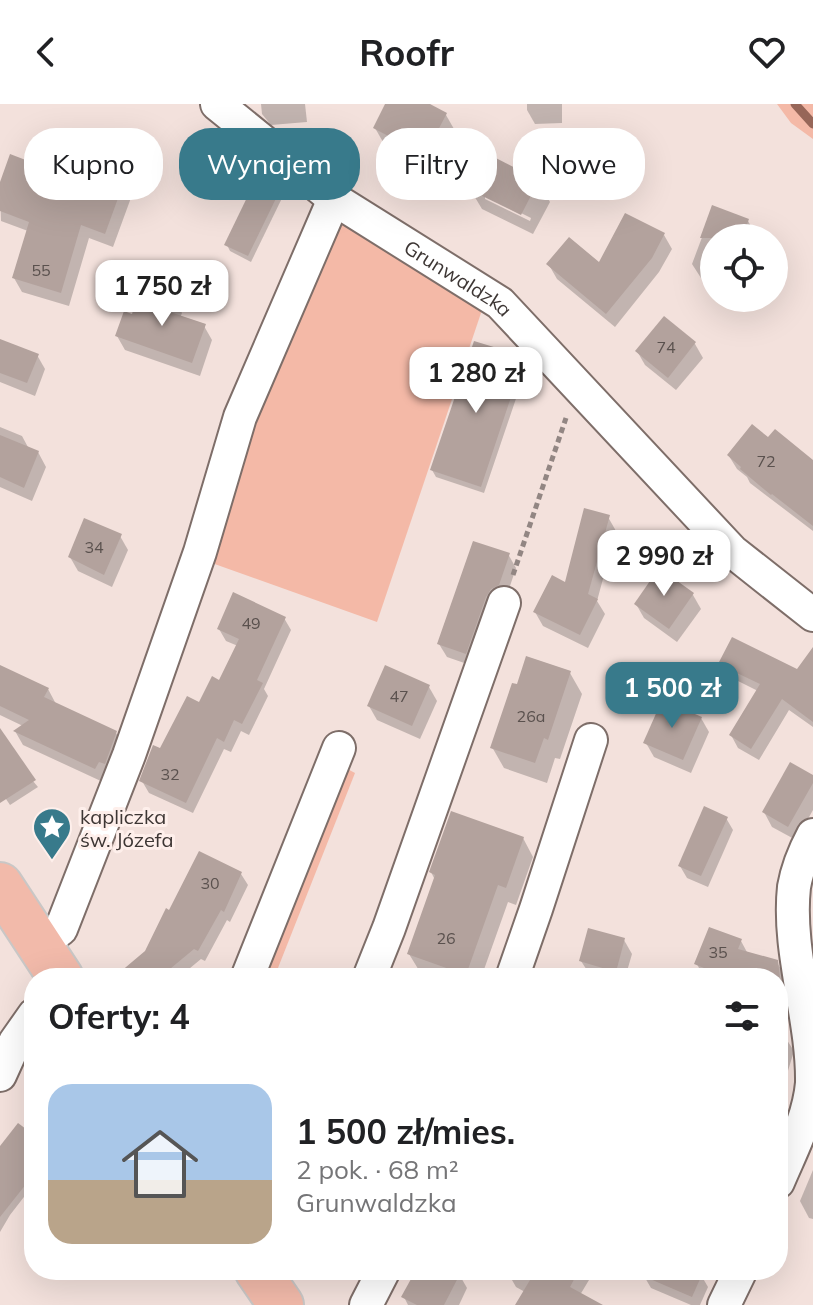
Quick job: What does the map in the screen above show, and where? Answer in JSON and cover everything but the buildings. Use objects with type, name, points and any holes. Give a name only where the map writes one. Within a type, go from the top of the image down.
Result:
[{"type":"highway","points":[[0,885],[50,962]]},
{"type":"highway","points":[[264,1280],[281,1305]]},
{"type":"street","name":"Grunwaldzka","points":[[217,104],[247,128]]},
{"type":"street","points":[[50,962],[129,755],[195,566],[240,417],[334,200]]},
{"type":"street","name":"Grunwaldzka","points":[[336,200],[500,303],[732,551],[813,615]]},
{"type":"street","points":[[373,968],[504,603]]},
{"type":"street","points":[[515,968],[591,740]]},
{"type":"street","points":[[251,968],[339,748]]},
{"type":"street","points":[[788,1158],[802,1125],[812,1086],[813,1055],[793,920],[795,885],[813,835]]},
{"type":"street","points":[[0,1075],[24,1029]]},
{"type":"street","points":[[366,1305],[379,1280]]},
{"type":"street","points":[[724,1305],[736,1280]]},
{"type":"path","points":[[504,603],[577,386]]},
{"type":"shaded area","points":[[777,104],[813,104],[813,139],[791,123]]},
{"type":"shaded area","points":[[334,216],[482,310],[377,622],[209,562],[253,411]]},
{"type":"shaded area","points":[[340,765],[355,773],[278,968],[258,968]]},
{"type":"waterway","points":[[795,104],[813,124]]},
{"type":"place","name":"kapliczka św. Józefa","points":[[52,861]]}]
